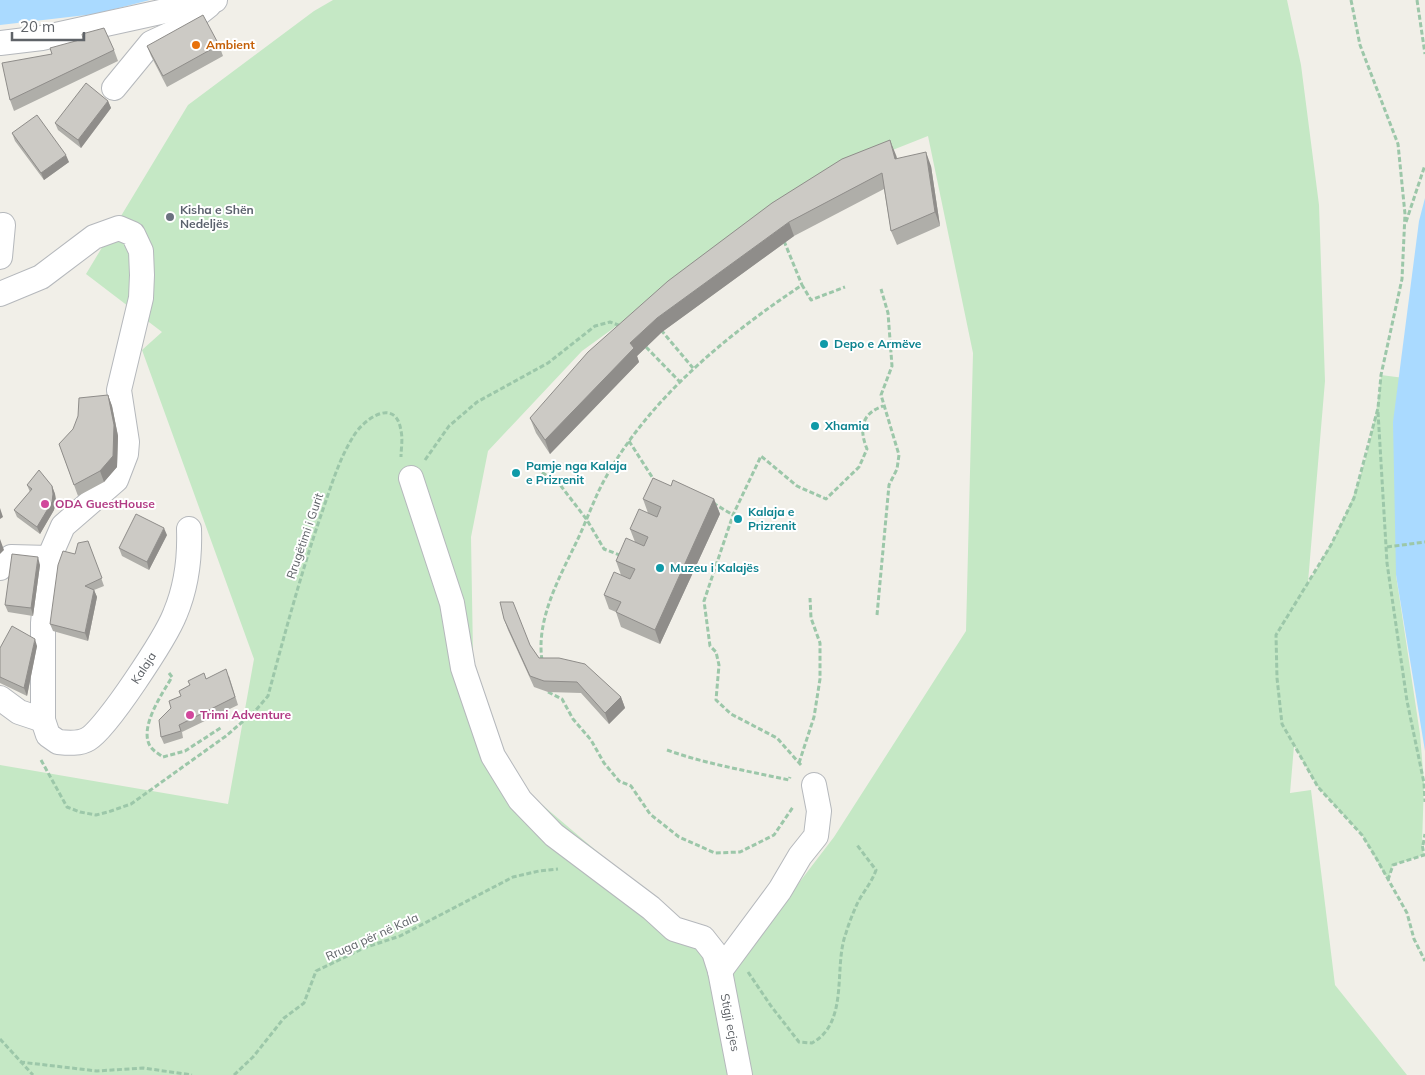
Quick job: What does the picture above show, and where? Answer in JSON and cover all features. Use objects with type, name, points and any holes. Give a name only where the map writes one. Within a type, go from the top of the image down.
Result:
[{"type":"street","points":[[0,43],[42,38],[214,1]]},
{"type":"street","points":[[114,88],[151,43],[174,32],[214,1]]},
{"type":"street","points":[[0,257],[3,225]]},
{"type":"street","points":[[0,294],[41,277],[94,237],[119,228],[133,234],[141,251],[141,298],[119,390],[127,442],[126,454],[122,468],[111,485],[63,526],[50,558],[43,623],[43,720],[19,712],[0,698]]},
{"type":"street","name":"Stigji ecjes","points":[[411,478],[452,603],[463,668],[493,756],[520,800],[554,835],[651,908],[674,929],[703,938],[714,952],[726,962],[740,1075]]},
{"type":"street","name":"Kalaja","points":[[43,720],[48,735],[58,742],[87,740],[102,729],[175,615],[190,555],[188,529]]},
{"type":"street","points":[[0,568],[12,557],[50,558]]},
{"type":"street","points":[[726,962],[780,890],[800,856],[816,836],[819,810],[814,785]]},
{"type":"path","points":[[1351,0],[1360,45],[1398,144],[1405,227],[1402,279],[1381,375],[1378,408],[1387,547],[1407,701],[1424,783],[1425,802]]},
{"type":"path","points":[[1417,0],[1425,54]]},
{"type":"path","points":[[1405,227],[1425,165]]},
{"type":"path","points":[[782,236],[802,286],[811,300],[845,287]]},
{"type":"path","points":[[543,669],[539,644],[546,612],[606,478],[629,441],[693,368],[776,302],[802,286]]},
{"type":"path","points":[[876,615],[886,540],[884,528],[889,485],[897,468],[899,455],[881,395],[892,366],[888,313],[881,289]]},
{"type":"path","points":[[411,478],[418,474],[448,426],[477,402],[548,362],[596,326],[610,322],[627,330]]},
{"type":"path","points":[[656,325],[693,368]]},
{"type":"path","points":[[646,348],[680,382]]},
{"type":"path","points":[[548,692],[562,699],[573,719],[591,740],[604,764],[619,781],[631,786],[650,814],[680,837],[716,854],[740,852],[774,835],[796,801],[814,785],[799,762],[777,738],[731,714],[716,700],[719,665],[716,652],[710,646],[704,601],[733,515],[761,456],[797,486],[826,499],[859,467],[867,449],[861,435],[864,420],[874,410],[883,406]]},
{"type":"path","points":[[1378,408],[1354,498],[1331,545],[1276,635],[1277,678],[1282,724],[1318,787],[1362,835],[1407,913],[1414,939],[1425,961]]},
{"type":"path","name":"Rrugëtimi i Gurit","points":[[38,754],[67,806],[80,812],[96,815],[131,804],[226,736],[268,696],[296,590],[335,476],[352,438],[366,420],[381,413],[395,417],[402,430],[402,469],[411,478]]},
{"type":"path","points":[[629,441],[655,481],[660,484]]},
{"type":"path","points":[[536,468],[561,486],[587,520],[604,549],[622,557],[621,564]]},
{"type":"path","points":[[706,500],[733,515]]},
{"type":"path","points":[[1387,547],[1425,542]]},
{"type":"path","points":[[667,750],[686,757],[789,780],[799,762],[814,717],[820,679],[820,643],[810,618],[810,598]]},
{"type":"path","points":[[154,649],[172,677],[154,709],[146,736],[151,748],[162,756],[185,751],[222,727]]},
{"type":"path","points":[[1388,880],[1393,865],[1424,855],[1422,844],[1425,834]]},
{"type":"path","points":[[1422,844],[1425,849]]},
{"type":"path","points":[[726,962],[745,966],[771,1006],[799,1042],[812,1043],[818,1040],[832,1023],[836,1010],[844,936],[857,904],[876,870],[857,845]]},
{"type":"path","name":"Rruga për në Kala","points":[[234,1075],[254,1057],[284,1018],[304,1003],[316,971],[364,948],[400,936],[513,877],[539,870],[569,868],[586,860]]},
{"type":"path","points":[[0,1040],[33,1075]]},
{"type":"path","points":[[20,1062],[97,1071],[143,1068],[192,1075]]},
{"type":"green space","points":[[333,0],[1287,0],[1301,65],[1319,205],[1325,381],[1308,582],[1336,535],[1355,492],[1369,446],[1381,375],[1404,378],[1396,575],[1420,734],[1424,783],[1422,844],[1424,855],[1393,865],[1388,880],[1362,835],[1318,787],[1294,746],[1290,793],[1311,790],[1335,985],[1407,1075],[0,1075],[0,765],[228,804],[254,659],[142,350],[162,332],[86,274],[188,105],[314,11]],"holes":[[[928,136],[973,353],[966,631],[834,837],[729,974],[660,905],[479,751],[473,655],[471,537],[488,451],[582,351],[779,208],[842,170]]]},
{"type":"water","points":[[0,0],[150,0],[95,14],[0,25]]},
{"type":"water","points":[[1425,198],[1425,751],[1396,575],[1393,422],[1419,221]]},
{"type":"building","points":[[203,15],[219,45],[163,76],[147,46]]},
{"type":"building","points":[[104,28],[114,50],[10,100],[2,63],[52,54],[50,48],[83,39],[82,34]]},
{"type":"building","points":[[86,83],[108,101],[78,140],[55,123]]},
{"type":"building","points":[[37,115],[66,155],[41,173],[12,133]]},
{"type":"building","points":[[890,140],[895,159],[926,152],[935,212],[891,231],[882,173],[789,222],[657,318],[630,343],[634,348],[545,440],[530,418],[588,352],[668,281],[772,203],[842,159]]},
{"type":"building","points":[[108,395],[114,425],[113,456],[100,471],[74,485],[59,444],[73,429],[78,416],[79,398]]},
{"type":"building","points":[[39,470],[52,486],[53,494],[52,502],[37,527],[14,510],[32,489],[27,485]]},
{"type":"building","name":"Muzeu i Kalajës","points":[[653,478],[671,486],[673,480],[714,499],[655,630],[616,612],[621,602],[604,595],[614,572],[630,579],[635,569],[616,561],[626,538],[644,546],[648,537],[630,529],[639,509],[657,517],[661,507],[643,499]]},
{"type":"building","points":[[136,514],[164,528],[147,562],[119,548]]},
{"type":"building","points":[[88,541],[102,578],[85,586],[94,590],[85,633],[50,624],[58,565],[63,551],[75,554],[78,543]]},
{"type":"building","points":[[12,554],[38,557],[31,608],[5,605]]},
{"type":"building","points":[[500,602],[513,602],[530,645],[539,658],[559,658],[585,664],[621,697],[605,713],[577,682],[544,681],[530,676],[504,619]]},
{"type":"building","points":[[12,626],[35,639],[24,688],[0,677],[0,648]]},
{"type":"building","points":[[226,669],[235,697],[179,725],[181,731],[161,737],[159,720],[171,708],[169,701],[181,696],[179,691],[190,685],[188,681],[204,673],[206,679]]},
{"type":"place","name":"Ambient","points":[[196,45]]},
{"type":"place","name":"Kisha e Shën Nedeljës","points":[[170,217]]},
{"type":"place","name":"Depo e Armëve","points":[[824,344]]},
{"type":"place","name":"Xhamia","points":[[815,426]]},
{"type":"place","name":"Pamje nga Kalaja e Prizrenit","points":[[516,473]]},
{"type":"place","name":"ODA GuestHouse","points":[[45,504]]},
{"type":"place","name":"Kalaja e Prizrenit","points":[[738,519]]},
{"type":"place","name":"Muzeu i Kalajës","points":[[660,568]]},
{"type":"place","name":"Trimi Adventure","points":[[190,715]]}]
